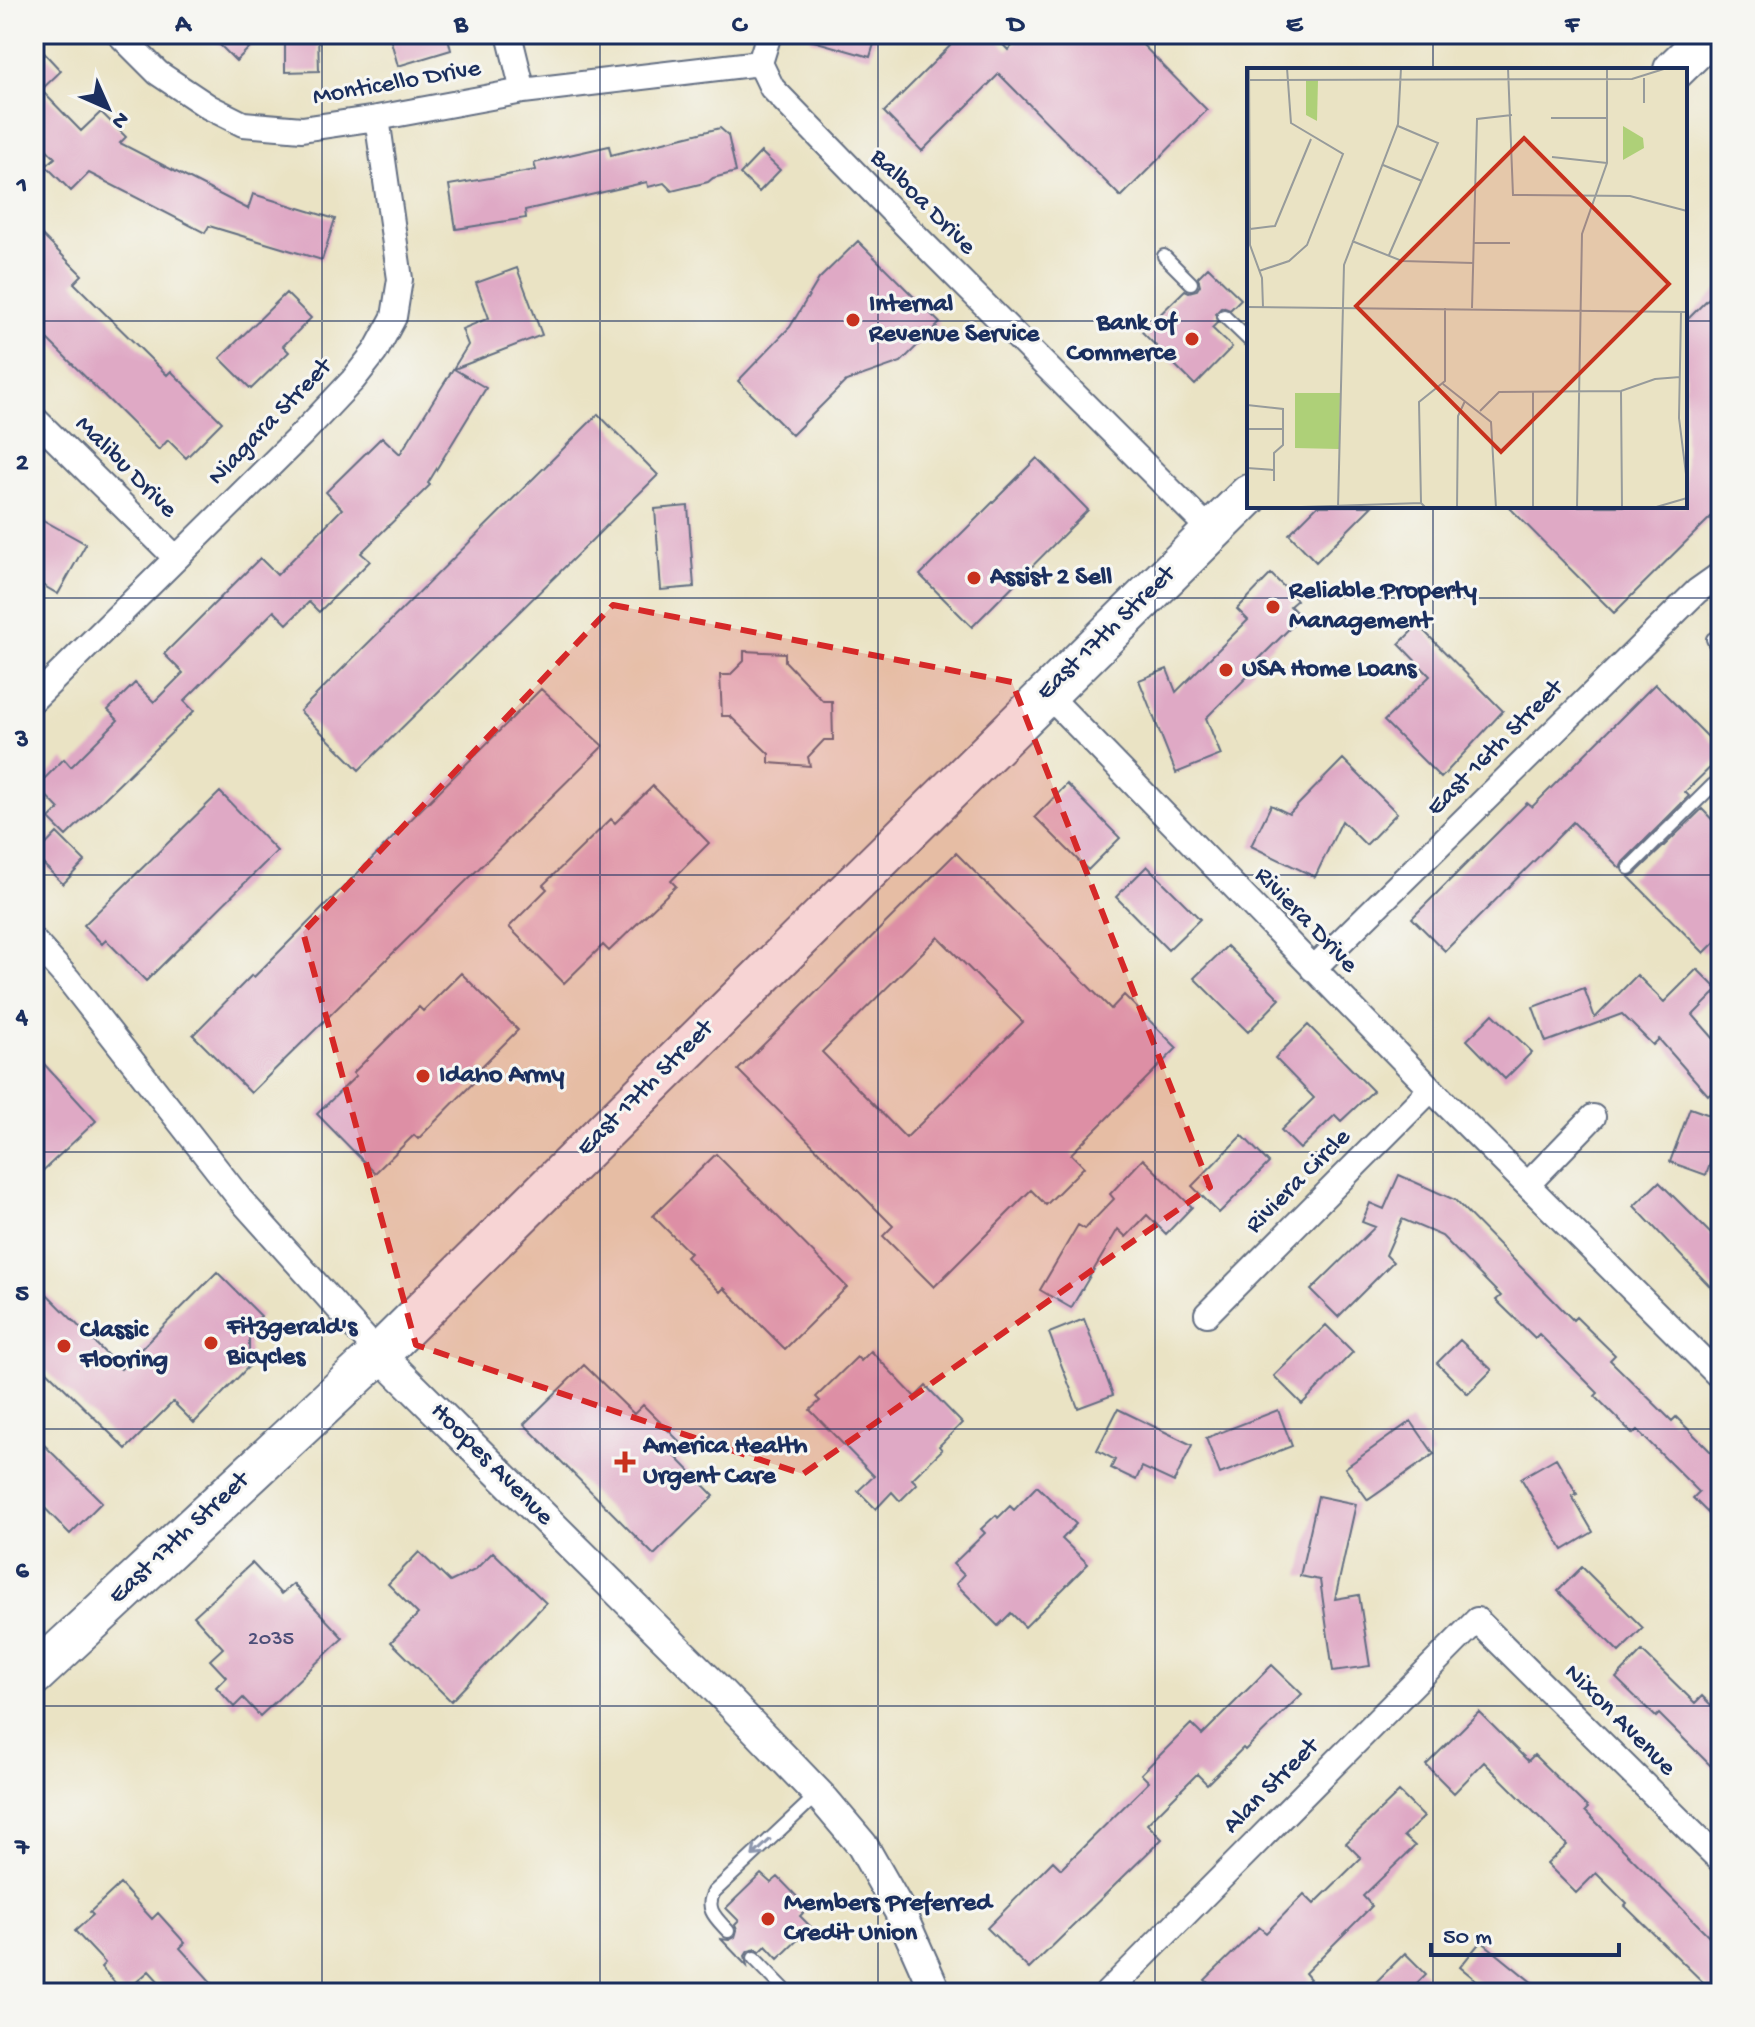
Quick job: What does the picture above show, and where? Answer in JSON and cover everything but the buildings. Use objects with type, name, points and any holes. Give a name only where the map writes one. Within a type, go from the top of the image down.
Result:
[{"type":"main road","points":[[1676,68],[1711,34]]},
{"type":"main road","name":"East 17th Street","points":[[34,1675],[379,1354],[1247,497]]},
{"type":"street","name":"Monticello Drive","points":[[119,34],[158,73],[209,107],[243,124],[302,129],[523,91],[760,63]]},
{"type":"street","points":[[509,34],[523,91]]},
{"type":"street","points":[[760,63],[769,34]]},
{"type":"street","name":"Balboa Drive","points":[[760,63],[772,88],[854,174],[1212,532]]},
{"type":"street","name":"Niagara Street","points":[[34,699],[353,380],[375,352],[394,317],[400,279],[377,118]]},
{"type":"street","name":"Malibu Drive","points":[[34,418],[176,558]]},
{"type":"street","name":"East 16th Street","points":[[1313,969],[1686,602],[1721,574]]},
{"type":"street","name":"Riviera Drive","points":[[1046,693],[1431,1089],[1721,1378]]},
{"type":"street","name":"Hoopes Avenue","points":[[34,941],[68,979],[240,1199],[379,1354],[715,1687],[818,1794],[862,1845],[899,1910],[936,1993]]},
{"type":"street","name":"Riviera Circle","points":[[1207,1314],[1431,1089]]},
{"type":"street","points":[[1528,1184],[1593,1117]]},
{"type":"street","name":"Nixon Avenue","points":[[1477,1620],[1721,1861]]},
{"type":"street","name":"Alan Street","points":[[1107,1993],[1477,1620]]},
{"type":"lane","points":[[1164,256],[1191,283]]},
{"type":"lane","points":[[1224,316],[1247,338]]},
{"type":"lane","points":[[1713,639],[1721,656]]},
{"type":"lane","points":[[1629,868],[1713,785],[1721,785]]},
{"type":"lane","points":[[728,1931],[710,1909],[709,1900],[714,1892],[818,1794]]},
{"type":"lane","points":[[754,1958],[788,1993]]},
{"type":"highlighted area","points":[[613,605],[1012,682],[1210,1187],[803,1474],[416,1345],[303,932]]},
{"type":"place","name":"Internal Revenue Service","points":[[853,320]]},
{"type":"place","name":"Bank of Commerce","points":[[1192,339]]},
{"type":"place","name":"Assist 2 Sell","points":[[974,578]]},
{"type":"place","name":"Reliable Property Management","points":[[1273,607]]},
{"type":"place","name":"USA Home Loans","points":[[1226,670]]},
{"type":"place","name":"Idaho Army","points":[[423,1076]]},
{"type":"place","name":"Fitzgerald's Bicycles","points":[[211,1343]]},
{"type":"place","name":"Classic Flooring","points":[[64,1346]]},
{"type":"place","name":"America Health Urgent Care","points":[[625,1462]]},
{"type":"place","name":"Members Preferred Credit Union","points":[[768,1919]]}]
